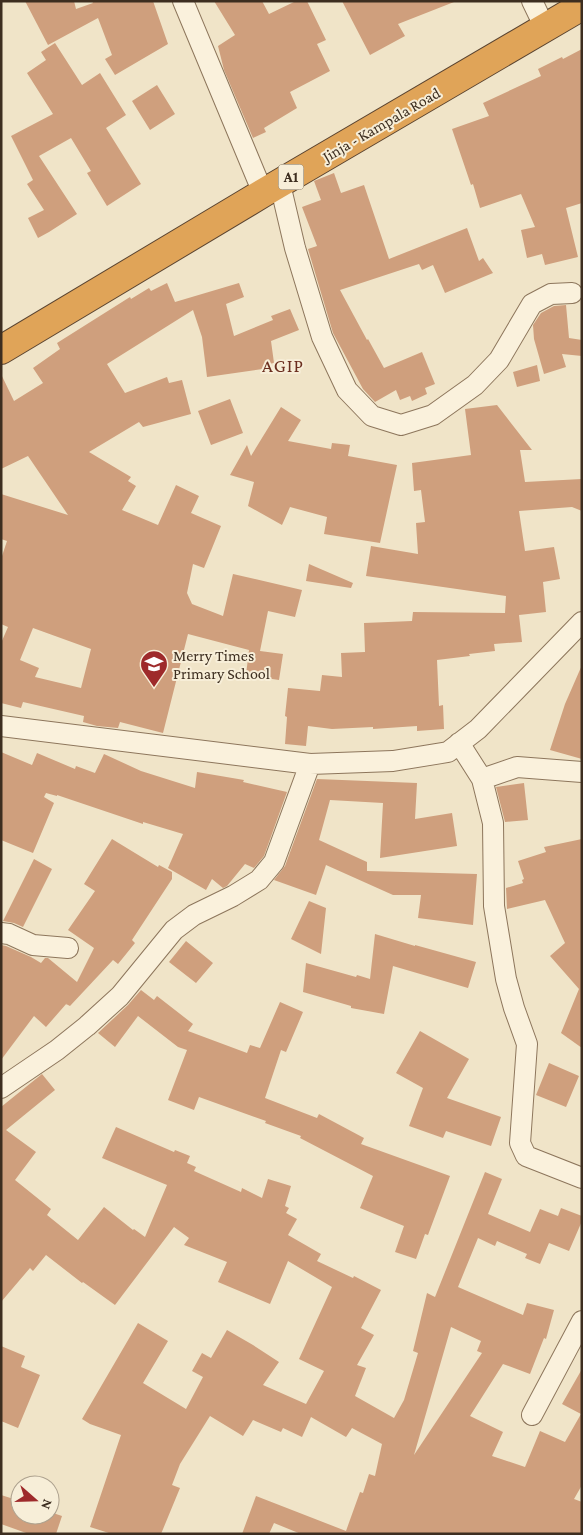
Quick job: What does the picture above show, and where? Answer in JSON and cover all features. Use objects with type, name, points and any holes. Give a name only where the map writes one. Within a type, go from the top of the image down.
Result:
[{"type":"highway","name":"Jinja - Kampala Road","points":[[1,350],[271,188],[582,6]]},
{"type":"street","points":[[183,1],[271,188],[295,248],[322,337],[347,390],[372,416],[401,425],[433,415],[476,386],[499,360],[532,304],[551,294],[572,293]]},
{"type":"street","points":[[532,1],[545,28]]},
{"type":"street","points":[[1,726],[310,764],[393,761],[448,752],[478,729],[582,622]]},
{"type":"street","points":[[459,743],[482,779],[493,823],[494,906],[506,979],[527,1044],[520,1143],[526,1156],[582,1178]]},
{"type":"street","points":[[1,1088],[57,1050],[120,996],[174,930],[194,915],[233,896],[259,880],[274,862],[310,764]]},
{"type":"street","points":[[482,779],[517,767],[582,772]]},
{"type":"street","points":[[1,933],[9,934],[34,945],[68,948]]},
{"type":"street","points":[[532,1416],[582,1321]]},
{"type":"building","points":[[25,1],[74,1],[76,9],[93,3],[92,1],[153,1],[168,44],[115,75],[105,59],[112,55],[98,18],[48,45]]},
{"type":"building","points":[[214,1],[262,1],[269,14],[296,1],[307,1],[326,40],[317,44],[330,71],[290,92],[297,108],[264,128],[266,132],[253,138],[224,70],[218,46],[235,35]]},
{"type":"building","points":[[342,1],[454,2],[398,24],[405,36],[370,55]]},
{"type":"building","points":[[55,43],[82,85],[100,73],[126,115],[106,128],[141,184],[107,206],[87,173],[91,171],[71,138],[39,156],[77,214],[38,238],[28,218],[44,210],[27,184],[33,180],[11,136],[53,114],[27,73],[46,60],[41,52]]},
{"type":"building","points":[[582,49],[582,203],[566,208],[578,257],[545,265],[542,254],[527,258],[521,230],[535,227],[521,194],[480,208],[452,129],[489,116],[483,103],[541,76],[538,69]]},
{"type":"building","points":[[157,85],[175,114],[150,130],[132,101]]},
{"type":"building","points":[[334,173],[341,193],[364,185],[389,259],[467,228],[479,261],[483,258],[493,273],[445,293],[433,265],[422,270],[419,264],[340,290],[384,368],[422,352],[435,384],[425,388],[427,394],[412,401],[410,396],[400,400],[396,390],[375,402],[363,389],[333,333],[308,249],[317,246],[302,207],[321,200],[314,181]]},
{"type":"building","points":[[167,283],[175,302],[239,283],[244,297],[226,304],[234,336],[273,320],[271,316],[290,309],[299,330],[271,341],[274,363],[268,364],[269,368],[207,377],[202,337],[193,310],[107,364],[125,393],[167,377],[169,383],[182,380],[191,414],[143,427],[139,422],[89,452],[131,477],[128,481],[136,486],[122,510],[158,525],[176,485],[199,496],[191,513],[221,526],[204,568],[193,564],[187,593],[192,604],[223,616],[233,574],[302,590],[295,617],[268,611],[260,651],[283,654],[279,680],[246,675],[249,650],[188,634],[163,733],[120,722],[118,728],[97,726],[83,722],[84,716],[23,702],[21,708],[1,703],[1,643],[8,627],[1,624],[1,559],[7,541],[1,539],[1,494],[68,515],[28,456],[1,469],[1,374],[14,401],[43,383],[33,368],[60,349],[57,343],[130,297],[131,299],[149,288],[151,291]],"holes":[[[33,628],[91,649],[81,688],[35,677],[39,668],[20,660]]]},
{"type":"building","points":[[566,305],[569,338],[582,340],[582,356],[562,354],[566,367],[544,374],[534,339],[533,325],[541,313],[554,306]]},
{"type":"building","points":[[537,365],[540,381],[517,387],[513,372]]},
{"type":"building","points":[[230,399],[243,433],[211,445],[198,411]]},
{"type":"building","points":[[497,405],[532,450],[520,450],[525,482],[582,479],[582,511],[572,507],[519,511],[525,551],[554,547],[560,579],[543,582],[546,612],[519,615],[522,642],[494,644],[495,651],[437,660],[439,706],[443,705],[444,729],[417,731],[417,726],[332,729],[308,726],[306,746],[285,744],[288,688],[320,691],[322,675],[342,677],[341,653],[365,652],[364,623],[412,621],[413,612],[505,613],[506,596],[366,576],[371,546],[418,554],[416,523],[425,522],[421,490],[414,491],[412,463],[471,455],[465,409]]},
{"type":"building","points":[[281,407],[301,420],[288,441],[331,449],[332,443],[350,445],[348,456],[397,465],[380,543],[324,534],[327,517],[290,507],[282,525],[248,506],[254,482],[230,475],[247,445],[251,456]]},
{"type":"building","points":[[309,564],[353,583],[351,588],[306,581]]},
{"type":"building","points":[[582,665],[582,759],[550,750],[565,704]]},
{"type":"building","points":[[1,752],[32,765],[37,753],[75,769],[76,766],[95,773],[104,754],[141,771],[195,788],[197,772],[244,780],[243,782],[287,792],[264,856],[254,868],[245,864],[227,886],[223,888],[212,879],[206,890],[168,868],[183,834],[143,822],[143,824],[57,795],[46,793],[44,797],[54,803],[33,853],[1,840]]},
{"type":"building","points":[[317,779],[417,783],[415,819],[452,813],[457,846],[380,858],[383,803],[330,800],[319,840],[367,862],[367,871],[477,874],[473,925],[418,918],[421,895],[393,895],[326,865],[316,895],[274,880],[285,866]]},
{"type":"building","points":[[524,783],[528,820],[505,822],[496,787]]},
{"type":"building","points":[[112,839],[158,867],[159,865],[172,872],[172,879],[132,940],[135,943],[118,964],[113,960],[70,1006],[66,1004],[46,1027],[34,1016],[1,1060],[1,945],[41,963],[45,958],[48,958],[77,982],[94,948],[68,930],[95,891],[84,884]]},
{"type":"building","points":[[582,839],[582,1048],[561,1033],[579,989],[550,956],[565,943],[545,900],[507,909],[506,888],[523,883],[522,880],[524,879],[518,861],[546,852],[544,847]]},
{"type":"building","points":[[34,859],[52,869],[23,927],[3,921]]},
{"type":"building","points":[[309,901],[326,908],[321,954],[291,939]]},
{"type":"building","points":[[375,934],[476,962],[468,988],[393,966],[384,1014],[351,1008],[351,1006],[303,992],[306,963],[370,979]]},
{"type":"building","points":[[186,941],[213,963],[196,983],[169,962]]},
{"type":"building","points":[[141,990],[154,1000],[157,996],[193,1024],[188,1031],[247,1053],[250,1045],[260,1048],[280,1002],[303,1012],[286,1052],[281,1050],[265,1098],[317,1118],[319,1114],[364,1138],[361,1144],[450,1176],[428,1235],[425,1234],[416,1259],[395,1252],[404,1226],[360,1208],[373,1176],[300,1138],[301,1136],[265,1123],[266,1121],[199,1097],[194,1110],[168,1100],[187,1050],[178,1047],[138,1016],[115,1047],[98,1033]]},
{"type":"building","points":[[420,1031],[469,1059],[447,1098],[501,1117],[491,1146],[446,1131],[443,1138],[409,1126],[423,1088],[396,1073]]},
{"type":"building","points":[[549,1063],[579,1076],[566,1107],[536,1095]]},
{"type":"building","points":[[42,1074],[55,1090],[6,1130],[36,1152],[15,1180],[51,1209],[47,1215],[78,1240],[104,1207],[145,1237],[167,1185],[102,1158],[116,1127],[174,1152],[175,1150],[190,1156],[187,1163],[196,1167],[194,1171],[241,1192],[242,1188],[262,1198],[268,1179],[291,1186],[285,1206],[289,1208],[286,1213],[297,1219],[288,1235],[321,1254],[317,1261],[353,1278],[354,1276],[381,1290],[361,1328],[374,1335],[357,1365],[366,1368],[355,1396],[394,1418],[404,1400],[418,1353],[413,1351],[427,1293],[435,1297],[485,1172],[502,1179],[488,1214],[530,1232],[540,1209],[558,1216],[561,1208],[582,1216],[582,1221],[569,1251],[549,1243],[540,1264],[525,1258],[527,1254],[497,1241],[495,1246],[478,1238],[458,1287],[523,1315],[527,1303],[554,1310],[546,1339],[544,1338],[530,1374],[503,1364],[470,1416],[503,1432],[492,1456],[525,1467],[540,1431],[565,1442],[581,1414],[562,1404],[582,1369],[582,1485],[574,1499],[582,1502],[582,1534],[301,1534],[274,1523],[269,1534],[242,1534],[256,1496],[346,1531],[360,1492],[363,1493],[369,1474],[375,1476],[382,1444],[352,1428],[346,1437],[311,1417],[302,1437],[283,1428],[281,1432],[253,1420],[243,1436],[210,1416],[180,1464],[172,1485],[180,1488],[161,1534],[112,1534],[90,1527],[121,1435],[90,1424],[82,1419],[138,1323],[168,1341],[143,1383],[186,1409],[203,1377],[192,1371],[202,1353],[211,1358],[227,1330],[279,1362],[263,1385],[306,1404],[324,1371],[299,1359],[332,1287],[288,1261],[270,1304],[218,1282],[227,1262],[184,1245],[189,1238],[174,1227],[115,1305],[82,1283],[46,1255],[33,1271],[30,1268],[1,1302],[1,1107]],"holes":[[[451,1327],[481,1341],[477,1351],[482,1353],[414,1455]]]},
{"type":"building","points":[[1,1346],[25,1356],[21,1367],[40,1375],[18,1428],[1,1421]]},
{"type":"building","points":[[1,1495],[10,1498],[10,1525],[59,1525],[56,1534],[29,1534],[1,1524]]},
{"type":"place","name":"Merry Times Primary School","points":[[154,688]]},
{"type":"district","name":"AGIP","points":[[283,365]]}]
